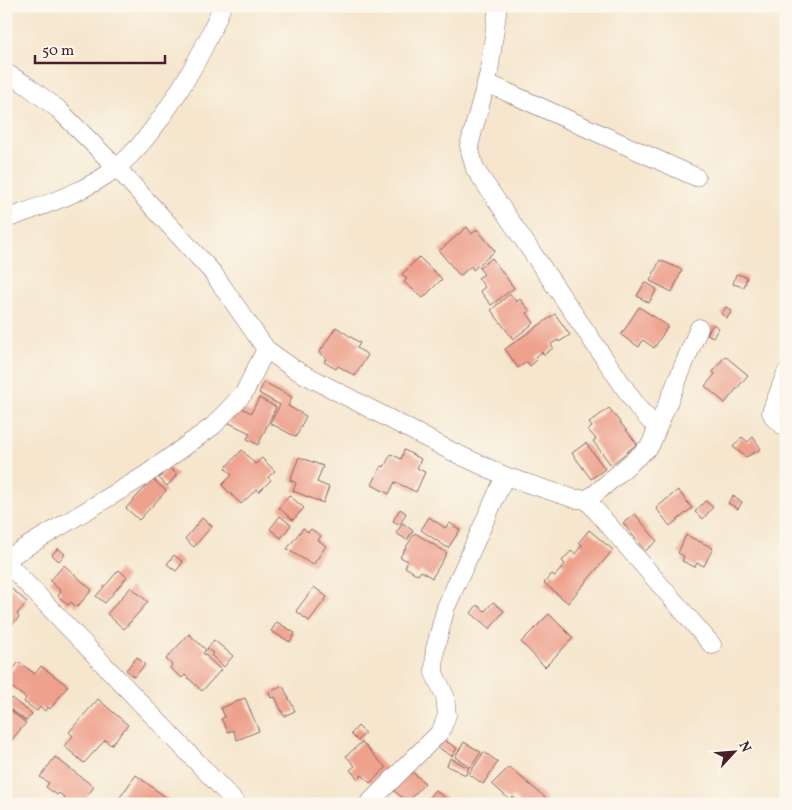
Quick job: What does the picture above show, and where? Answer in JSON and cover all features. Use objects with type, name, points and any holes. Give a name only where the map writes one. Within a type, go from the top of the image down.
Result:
[{"type":"street","points":[[6,219],[74,194],[117,168],[138,146],[172,103],[216,24],[222,6]]},
{"type":"street","points":[[498,6],[487,83],[469,146],[475,169],[639,409],[656,428]]},
{"type":"street","points":[[6,74],[25,84],[58,109],[117,168],[213,273],[266,349],[294,369],[369,410],[505,476],[575,499],[586,499],[650,446],[699,328]]},
{"type":"street","points":[[487,83],[696,176]]},
{"type":"street","points":[[237,804],[6,561],[144,476],[213,426],[244,393],[266,349]]},
{"type":"street","points":[[786,373],[772,412],[774,418],[786,428]]},
{"type":"street","points":[[368,804],[441,731],[447,715],[445,696],[434,673],[435,649],[446,607],[505,476]]},
{"type":"street","points":[[586,499],[712,645]]},
{"type":"building","points":[[467,227],[472,234],[477,229],[495,251],[473,270],[471,266],[460,276],[439,251]]},
{"type":"building","points":[[419,257],[442,279],[423,298],[404,282],[407,279],[402,274]]},
{"type":"building","points":[[492,258],[514,288],[491,305],[480,291],[485,287],[478,278],[484,274],[479,268]]},
{"type":"building","points":[[660,260],[682,270],[672,292],[650,281]]},
{"type":"building","points":[[736,274],[747,277],[744,287],[733,284]]},
{"type":"building","points":[[645,282],[657,289],[649,303],[637,296]]},
{"type":"building","points":[[510,294],[517,302],[520,299],[530,311],[527,313],[534,323],[513,339],[491,310]]},
{"type":"building","points":[[639,307],[668,326],[654,348],[643,340],[639,347],[621,335]]},
{"type":"building","points":[[726,307],[732,311],[727,318],[721,314]]},
{"type":"building","points":[[555,314],[570,335],[559,342],[558,340],[551,344],[553,348],[544,355],[542,352],[535,357],[537,360],[530,366],[527,362],[518,368],[505,349]]},
{"type":"building","points":[[713,324],[719,328],[713,337],[707,334]]},
{"type":"building","points":[[336,327],[360,343],[357,348],[368,355],[355,376],[338,366],[336,369],[324,362],[326,358],[319,353]]},
{"type":"building","points":[[725,356],[748,375],[725,403],[705,386],[715,374],[713,372]]},
{"type":"building","points":[[264,382],[292,397],[288,406],[306,416],[296,437],[270,423],[280,405],[259,393]]},
{"type":"building","points":[[259,398],[276,407],[258,445],[247,439],[250,433],[229,423],[238,406],[251,413]]},
{"type":"building","points":[[609,408],[637,444],[611,465],[593,441],[596,439],[588,430],[592,427],[589,423]]},
{"type":"building","points":[[742,437],[748,442],[753,437],[761,449],[746,457],[733,447]]},
{"type":"building","points":[[586,443],[605,469],[591,479],[572,453]]},
{"type":"building","points":[[242,450],[255,464],[262,458],[275,471],[268,477],[271,480],[259,492],[257,489],[241,504],[222,485],[232,475],[225,468]]},
{"type":"building","points":[[404,450],[421,459],[417,468],[425,472],[416,492],[395,482],[389,494],[372,485],[381,466],[384,467],[391,454],[401,459]]},
{"type":"building","points":[[299,457],[323,466],[317,482],[329,487],[323,503],[293,491],[296,483],[290,480]]},
{"type":"building","points":[[169,467],[177,475],[167,486],[159,478]]},
{"type":"building","points":[[153,479],[166,491],[139,520],[126,508]]},
{"type":"building","points":[[678,490],[692,508],[670,526],[656,508]]},
{"type":"building","points":[[289,495],[304,508],[293,520],[279,508]]},
{"type":"building","points":[[733,496],[742,502],[738,509],[728,503]]},
{"type":"building","points":[[705,501],[713,507],[703,519],[695,512]]},
{"type":"building","points":[[400,509],[406,513],[400,525],[393,521]]},
{"type":"building","points":[[635,514],[657,541],[645,551],[623,523]]},
{"type":"building","points":[[280,516],[291,525],[281,538],[270,529]]},
{"type":"building","points":[[429,517],[445,528],[450,523],[460,530],[448,548],[421,530]]},
{"type":"building","points":[[202,518],[212,526],[194,547],[185,539]]},
{"type":"building","points":[[403,523],[413,531],[407,540],[396,533]]},
{"type":"building","points":[[303,528],[308,532],[311,529],[321,536],[318,540],[326,546],[313,565],[287,549]]},
{"type":"building","points":[[589,530],[613,550],[568,603],[544,583],[552,574],[555,576],[565,564],[562,561],[571,551],[575,554],[582,545],[579,542]]},
{"type":"building","points":[[415,533],[447,553],[432,578],[421,571],[418,575],[405,567],[408,561],[400,557]]},
{"type":"building","points":[[686,535],[713,548],[704,566],[697,563],[695,567],[682,561],[684,556],[678,553]]},
{"type":"building","points":[[58,548],[65,554],[59,561],[52,555]]},
{"type":"building","points":[[174,555],[183,562],[176,571],[167,564]]},
{"type":"building","points":[[64,565],[92,590],[77,607],[71,602],[68,605],[58,596],[61,591],[50,581]]},
{"type":"building","points":[[119,570],[127,577],[105,603],[96,596]]},
{"type":"building","points":[[6,584],[27,602],[17,614],[19,617],[11,626],[6,623]]},
{"type":"building","points":[[131,587],[148,602],[124,629],[107,614]]},
{"type":"building","points":[[314,587],[327,597],[309,621],[296,611]]},
{"type":"building","points":[[493,602],[504,611],[490,629],[471,613],[477,605],[485,611]]},
{"type":"building","points":[[549,614],[573,638],[545,667],[521,642]]},
{"type":"building","points":[[277,622],[295,633],[290,642],[271,631]]},
{"type":"building","points":[[189,634],[206,650],[203,653],[221,670],[202,691],[185,675],[182,678],[170,668],[172,665],[166,659]]},
{"type":"building","points":[[214,640],[233,656],[224,667],[211,655],[213,653],[207,649]]},
{"type":"building","points":[[137,657],[145,665],[134,677],[126,670]]},
{"type":"building","points":[[19,662],[35,674],[41,666],[68,686],[50,709],[48,707],[45,711],[40,707],[37,711],[24,702],[26,698],[6,683],[6,678]]},
{"type":"building","points":[[283,686],[295,711],[284,716],[275,697],[271,698],[269,692]]},
{"type":"building","points":[[11,698],[32,714],[26,721],[6,706]]},
{"type":"building","points":[[245,698],[259,731],[237,740],[233,730],[228,732],[221,719],[225,717],[221,708]]},
{"type":"building","points":[[98,699],[128,725],[111,745],[105,740],[84,763],[64,746],[73,736],[69,732]]},
{"type":"building","points":[[6,707],[26,723],[10,742],[6,739]]},
{"type":"building","points":[[358,726],[365,733],[358,741],[351,734]]},
{"type":"building","points":[[442,739],[457,748],[452,756],[437,747]]},
{"type":"building","points":[[362,742],[386,768],[370,783],[362,775],[358,779],[350,770],[355,766],[346,756]]},
{"type":"building","points":[[464,742],[481,752],[471,767],[455,757]]},
{"type":"building","points":[[484,752],[498,762],[483,784],[469,774]]},
{"type":"building","points":[[55,757],[94,787],[81,804],[66,804],[63,801],[65,798],[46,787],[49,783],[40,777]]},
{"type":"building","points":[[450,758],[469,768],[466,775],[447,766]]},
{"type":"building","points":[[509,767],[547,799],[543,804],[517,804],[519,802],[513,797],[510,800],[492,784]]},
{"type":"building","points":[[410,770],[425,783],[408,802],[393,790]]},
{"type":"building","points":[[136,775],[172,802],[171,804],[122,804],[118,800]]},
{"type":"building","points":[[435,790],[446,799],[443,804],[423,804]]}]
